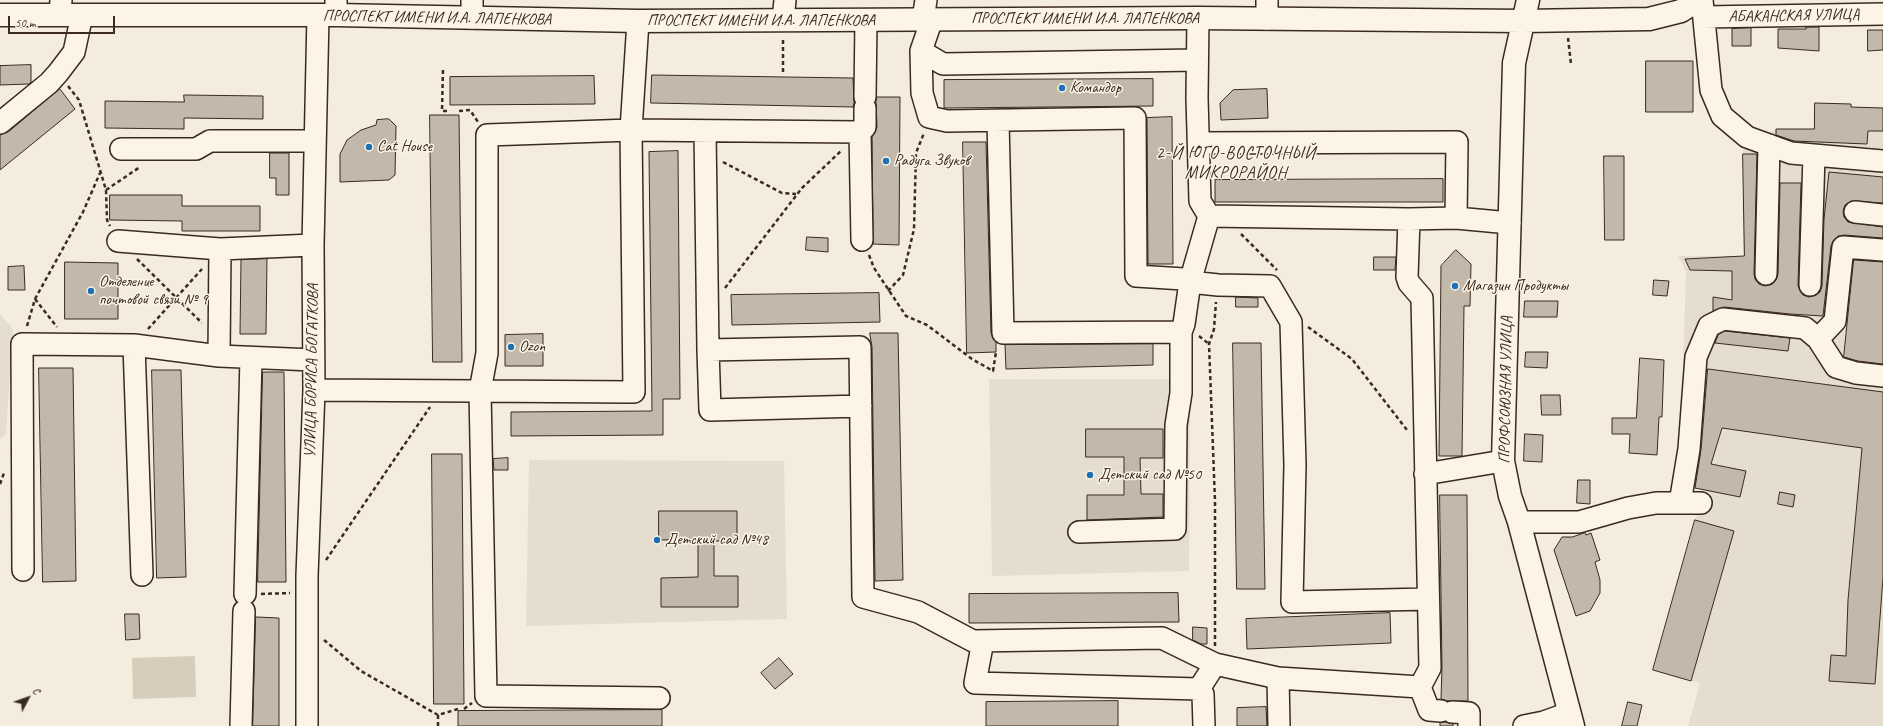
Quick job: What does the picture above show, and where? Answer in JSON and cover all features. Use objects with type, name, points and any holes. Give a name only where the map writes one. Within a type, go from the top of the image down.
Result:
[{"type":"main road","name":"ПРОФСОЮЗНАЯ УЛИЦА","points":[[1528,0],[1514,63],[1503,461],[1510,496],[1519,522],[1571,719]]},
{"type":"main road","name":"ПРОСПЕКТ ИМЕНИ И.А. ЛАПЕНКОВА","points":[[0,15],[61,7],[82,15],[472,9],[638,21],[784,10],[866,20],[927,13],[1198,18],[1267,10],[1523,21],[1649,19],[1701,6]]},
{"type":"street","name":"АБАКАНСКАЯ УЛИЦА","points":[[1701,6],[1883,14]]},
{"type":"street","points":[[1701,6],[1711,90],[1722,116],[1747,137],[1791,153],[1883,161]]},
{"type":"street","name":"УЛИЦА БОРИСА БОГАТКОВА","points":[[307,726],[307,576],[314,390],[313,245],[315,141],[330,10]]},
{"type":"street","points":[[927,13],[921,51],[922,93],[929,117],[947,121],[1135,118],[1136,276],[1184,279],[1190,282],[1218,285],[1270,286],[1291,322],[1294,465],[1292,602],[1428,599]]},
{"type":"street","points":[[0,123],[49,83],[58,73],[65,61],[74,52],[82,15]]},
{"type":"street","points":[[1198,18],[1197,60],[1200,201],[1217,217],[1456,218],[1510,223]]},
{"type":"street","points":[[659,698],[486,696],[480,391],[487,353],[487,135],[631,130],[860,132],[865,127],[866,20]]},
{"type":"street","points":[[314,390],[634,392],[631,130],[638,21]]},
{"type":"street","points":[[921,51],[943,64],[1197,60]]},
{"type":"street","points":[[998,121],[1003,333],[1181,332]]},
{"type":"street","points":[[705,131],[710,410],[861,406]]},
{"type":"street","points":[[860,132],[862,240]]},
{"type":"street","points":[[121,149],[196,149],[210,141],[315,141]]},
{"type":"street","points":[[1199,142],[1457,142],[1456,218]]},
{"type":"street","points":[[1766,274],[1769,145]]},
{"type":"street","points":[[1810,285],[1814,155]]},
{"type":"street","points":[[1855,212],[1883,215]]},
{"type":"street","points":[[1078,532],[1175,529],[1176,425],[1181,393],[1181,332],[1184,324],[1190,282],[1217,217]]},
{"type":"street","points":[[1409,219],[1407,277],[1409,283],[1422,298],[1430,668],[1420,686],[1429,710],[1469,713],[1469,726]]},
{"type":"street","points":[[118,240],[220,249],[313,245]]},
{"type":"street","points":[[1818,339],[1835,321],[1843,247],[1883,250]]},
{"type":"street","points":[[219,348],[220,249]]},
{"type":"street","points":[[1680,503],[1689,449],[1696,357],[1709,326],[1723,318],[1805,328],[1818,339],[1836,367],[1856,373],[1883,376]]},
{"type":"street","points":[[23,570],[22,344],[134,345],[219,348],[251,358],[313,360]]},
{"type":"street","points":[[134,345],[142,575]]},
{"type":"street","points":[[708,350],[860,347],[863,598],[918,612],[973,641],[1162,638],[1215,664],[1278,678],[1420,686]]},
{"type":"street","points":[[240,726],[251,358]]},
{"type":"street","points":[[1425,463],[1503,461]]},
{"type":"street","points":[[1519,522],[1579,522],[1628,508],[1656,503],[1701,503]]},
{"type":"street","points":[[983,641],[975,683],[1199,689],[1203,694],[1204,726]]},
{"type":"street","points":[[1199,689],[1215,664]]},
{"type":"street","points":[[1278,678],[1279,726]]},
{"type":"street","points":[[1537,725],[1571,719]]},
{"type":"path","points":[[783,72],[784,10]]},
{"type":"path","points":[[443,70],[442,111],[450,111]]},
{"type":"path","points":[[58,73],[79,100],[106,190],[107,220],[118,240],[176,298],[219,348]]},
{"type":"path","points":[[459,111],[470,110],[487,135]]},
{"type":"path","points":[[888,290],[903,275],[911,244],[914,229],[916,153],[929,117]]},
{"type":"path","points":[[724,294],[725,286],[797,194],[860,132]]},
{"type":"path","points":[[706,152],[782,193],[797,194]]},
{"type":"path","points":[[106,190],[142,165]]},
{"type":"path","points":[[22,344],[35,299],[83,212],[101,172]]},
{"type":"path","points":[[1217,217],[1280,273]]},
{"type":"path","points":[[862,240],[874,268],[906,316],[927,325],[972,359],[993,371],[996,352]]},
{"type":"path","points":[[134,345],[220,249]]},
{"type":"path","points":[[1215,664],[1215,501],[1210,344],[1214,329],[1218,285]]},
{"type":"path","points":[[35,299],[70,344]]},
{"type":"path","points":[[1302,323],[1352,359],[1425,463]]},
{"type":"path","points":[[326,564],[326,558],[441,390]]},
{"type":"path","points":[[244,603],[294,593]]},
{"type":"path","points":[[307,635],[324,640],[361,671],[438,715],[458,709]]},
{"type":"path","points":[[438,715],[438,726]]},
{"type":"shaded area","points":[[1855,107],[1883,108],[1883,726],[1688,726],[1700,683],[1653,670],[1695,520],[1706,490],[1691,488],[1680,472],[1686,271],[1678,256],[1744,256],[1743,149],[1776,129],[1854,130]]},
{"type":"shaded area","points":[[0,314],[13,329],[6,434],[0,439]]},
{"type":"shaded area","name":"Детский сад №50","points":[[989,379],[1190,379],[1189,571],[992,576]]},
{"type":"shaded area","name":"Детский сад №48","points":[[529,460],[784,461],[787,619],[526,626]]},
{"type":"shaded area","points":[[195,656],[196,697],[133,699],[132,658]]},
{"type":"building","points":[[1806,27],[1819,27],[1819,51],[1778,48],[1778,29],[1806,29]]},
{"type":"building","points":[[1751,28],[1751,46],[1732,46],[1732,29]]},
{"type":"building","points":[[1868,30],[1883,30],[1883,50],[1868,51]]},
{"type":"building","points":[[1646,61],[1693,61],[1693,112],[1646,112]]},
{"type":"building","points":[[31,65],[31,82],[29,84],[0,85],[0,66]]},
{"type":"building","points":[[652,75],[853,78],[854,103],[853,107],[651,103]]},
{"type":"building","points":[[594,76],[595,104],[450,105],[450,77]]},
{"type":"building","points":[[1153,79],[1153,106],[944,108],[944,80]]},
{"type":"building","points":[[60,89],[75,109],[0,170],[0,135],[8,132]]},
{"type":"building","points":[[1267,89],[1268,118],[1221,120],[1220,103],[1233,90]]},
{"type":"building","points":[[184,95],[263,96],[263,119],[184,118],[184,129],[105,128],[105,101],[184,102]]},
{"type":"building","points":[[877,97],[900,97],[899,245],[873,244],[872,137],[877,127]]},
{"type":"building","points":[[1815,103],[1851,104],[1851,107],[1883,108],[1883,131],[1868,131],[1867,144],[1794,141],[1776,135],[1776,129],[1814,129]]},
{"type":"building","points":[[430,115],[459,115],[462,362],[433,362]]},
{"type":"building","points":[[1172,117],[1173,264],[1148,264],[1147,118]]},
{"type":"building","name":"Cat House","points":[[389,119],[396,126],[395,175],[389,180],[340,182],[340,154],[347,140],[361,130],[376,125],[377,120]]},
{"type":"building","points":[[963,142],[986,142],[991,333],[996,342],[996,352],[967,353]]},
{"type":"building","points":[[678,151],[680,399],[663,399],[663,435],[511,436],[511,412],[652,411],[649,152]]},
{"type":"building","points":[[270,153],[289,153],[289,195],[276,195],[276,178],[270,178]]},
{"type":"building","points":[[1743,154],[1757,154],[1755,279],[1759,284],[1765,286],[1772,284],[1776,280],[1778,274],[1780,183],[1801,183],[1798,285],[1803,295],[1809,297],[1820,292],[1822,286],[1824,219],[1829,172],[1883,177],[1883,203],[1851,201],[1845,205],[1843,211],[1844,217],[1848,222],[1883,227],[1883,238],[1844,235],[1838,236],[1834,240],[1831,246],[1823,316],[1724,307],[1713,311],[1713,297],[1732,300],[1732,271],[1690,270],[1685,259],[1744,256]]},
{"type":"building","points":[[1604,156],[1624,156],[1624,240],[1605,240]]},
{"type":"building","points":[[1443,179],[1443,202],[1215,202],[1215,180]]},
{"type":"building","points":[[110,195],[182,195],[182,206],[260,206],[260,231],[182,231],[182,221],[110,220]]},
{"type":"building","points":[[807,237],[828,238],[828,252],[806,250]]},
{"type":"building","points":[[1456,250],[1471,264],[1470,306],[1464,306],[1462,456],[1439,456],[1441,266]]},
{"type":"building","points":[[1374,257],[1396,257],[1395,270],[1374,270]]},
{"type":"building","points":[[267,259],[266,334],[240,334],[241,260]]},
{"type":"building","points":[[1854,260],[1883,262],[1883,364],[1858,361],[1844,357]]},
{"type":"building","name":"Отделение почтовой связи № 9","points":[[65,262],[118,263],[118,319],[65,319]]},
{"type":"building","points":[[24,266],[25,290],[8,290],[8,267]]},
{"type":"building","points":[[1654,280],[1669,281],[1667,296],[1653,295]]},
{"type":"building","points":[[879,293],[880,322],[732,325],[731,295]]},
{"type":"building","points":[[1236,297],[1258,298],[1258,307],[1236,307]]},
{"type":"building","points":[[1525,301],[1558,301],[1557,317],[1524,317]]},
{"type":"building","points":[[1725,331],[1790,338],[1788,351],[1715,343],[1718,335]]},
{"type":"building","points":[[870,333],[898,333],[903,580],[875,581],[872,347]]},
{"type":"building","points":[[543,334],[543,366],[505,366],[505,335]]},
{"type":"building","points":[[1233,343],[1261,343],[1265,589],[1237,589]]},
{"type":"building","points":[[1153,344],[1153,365],[1006,369],[1005,345]]},
{"type":"building","points":[[1526,352],[1548,352],[1547,368],[1525,367]]},
{"type":"building","points":[[1640,358],[1664,360],[1662,417],[1659,417],[1657,455],[1629,453],[1630,434],[1612,434],[1612,418],[1636,418]]},
{"type":"building","points":[[39,368],[73,368],[76,581],[43,582]]},
{"type":"building","points":[[1708,369],[1883,392],[1883,578],[1875,684],[1829,681],[1831,655],[1846,656],[1848,600],[1862,448],[1722,428],[1711,464],[1746,471],[1740,497],[1695,488],[1701,450]]},
{"type":"building","points":[[152,370],[181,370],[186,577],[157,578]]},
{"type":"building","points":[[263,372],[284,372],[286,582],[258,582]]},
{"type":"building","points":[[1541,395],[1560,395],[1561,415],[1542,415]]},
{"type":"building","points":[[1086,429],[1163,429],[1163,458],[1140,458],[1141,494],[1163,494],[1163,517],[1087,520],[1087,495],[1124,495],[1124,457],[1086,457]]},
{"type":"building","points":[[1525,434],[1543,435],[1542,462],[1524,461]]},
{"type":"building","points":[[432,454],[462,454],[464,704],[434,704]]},
{"type":"building","points":[[508,458],[508,470],[494,470],[493,459]]},
{"type":"building","points":[[1578,480],[1590,480],[1590,504],[1577,503]]},
{"type":"building","points":[[1780,492],[1795,495],[1793,507],[1778,504]]},
{"type":"building","points":[[1440,495],[1467,495],[1468,701],[1448,701],[1441,699]]},
{"type":"building","points":[[659,511],[737,511],[737,541],[714,541],[714,576],[738,576],[738,607],[661,607],[661,578],[698,577],[698,539],[659,540]]},
{"type":"building","points":[[1695,520],[1734,531],[1691,681],[1653,670]]},
{"type":"building","points":[[1585,533],[1586,535],[1591,533],[1600,560],[1595,562],[1600,580],[1600,593],[1590,611],[1576,616],[1554,550],[1562,537],[1572,537]]},
{"type":"building","points":[[1178,593],[1179,622],[969,623],[969,594]]},
{"type":"building","points":[[1390,613],[1391,643],[1247,649],[1246,619]]},
{"type":"building","points":[[125,614],[139,614],[140,639],[126,640]]},
{"type":"building","points":[[256,617],[279,618],[279,726],[253,726]]},
{"type":"building","points":[[1193,627],[1207,628],[1207,644],[1201,644],[1193,640]]},
{"type":"building","points":[[779,658],[793,674],[775,689],[761,673]]},
{"type":"building","points":[[1118,701],[1118,726],[986,726],[986,702]]},
{"type":"building","points":[[1628,702],[1642,705],[1637,726],[1622,726]]},
{"type":"building","points":[[1266,707],[1267,726],[1237,726],[1237,708]]},
{"type":"building","points":[[662,710],[662,726],[458,726],[458,711]]},
{"type":"building","points":[[1445,722],[1453,724],[1453,726],[1440,726],[1440,723]]},
{"type":"place","name":"Командор","points":[[1062,88]]},
{"type":"place","name":"Cat House","points":[[369,147]]},
{"type":"place","name":"Радуга Звуков","points":[[886,161]]},
{"type":"place","name":"Магазин Продукты","points":[[1455,286]]},
{"type":"place","name":"Отделение почтовой связи № 9","points":[[91,291]]},
{"type":"place","name":"Ozon","points":[[511,347]]},
{"type":"place","name":"Детский сад №50","points":[[1090,475]]},
{"type":"place","name":"Детский сад №48","points":[[657,540]]},
{"type":"district","name":"2-Й ЮГО-ВОСТОЧНЫЙ МИКРОРАЙОН","points":[[1236,164]]}]
